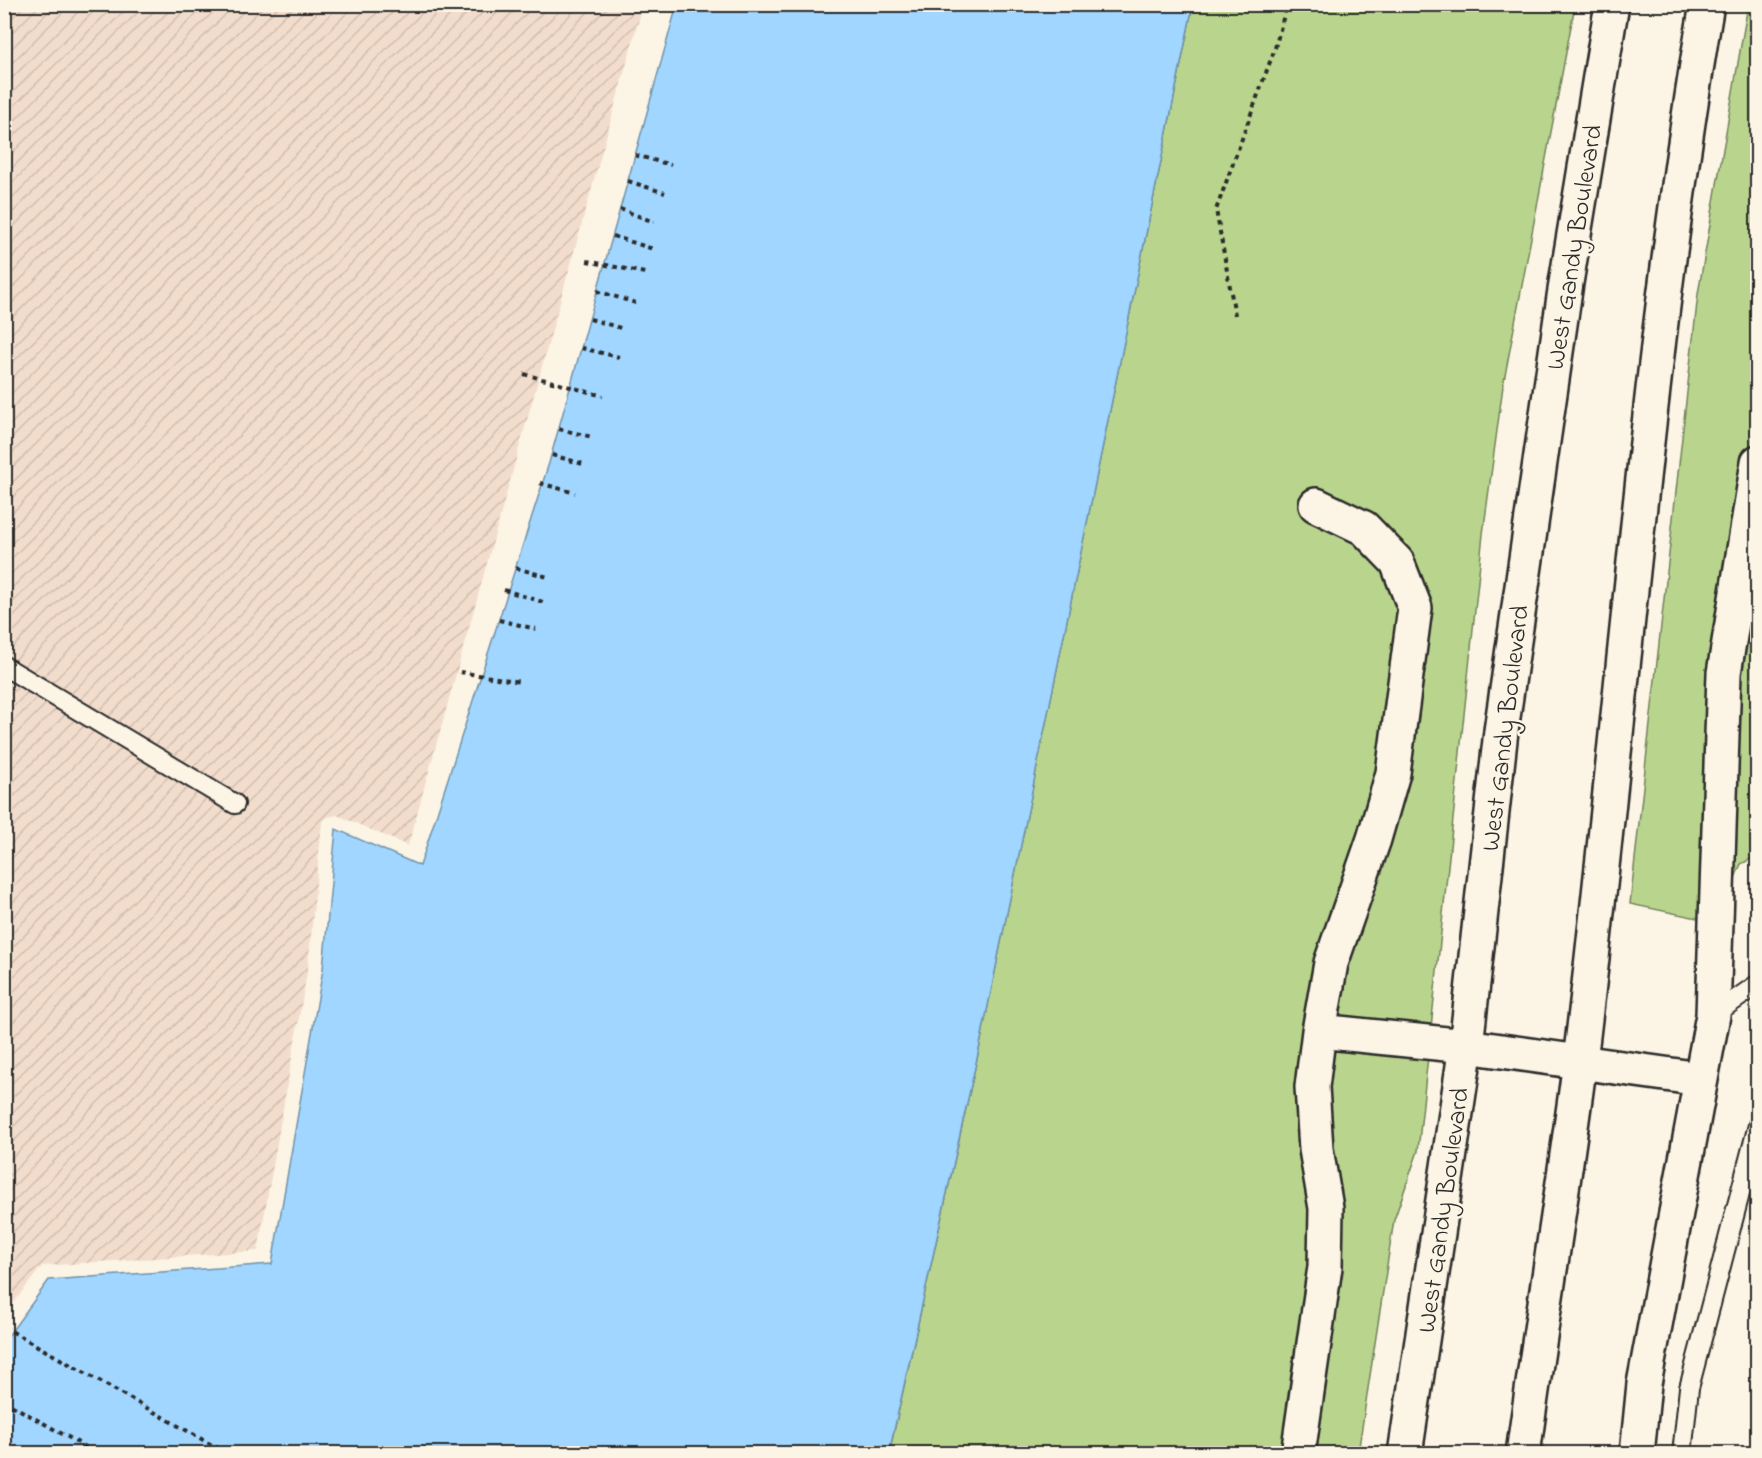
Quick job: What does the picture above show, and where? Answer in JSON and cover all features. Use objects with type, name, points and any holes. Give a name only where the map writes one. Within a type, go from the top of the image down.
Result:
[{"type":"main road","name":"West Gandy Boulevard","points":[[1405,1454],[1466,1046],[1501,731],[1566,283],[1612,4]]},
{"type":"main road","points":[[1522,1454],[1580,1062],[1656,372],[1707,4]]},
{"type":"main road","points":[[1637,1454],[1644,1384],[1713,1015],[1724,673],[1758,462]]},
{"type":"main road","points":[[1298,1454],[1325,1267],[1326,1208],[1316,1149],[1312,1087],[1319,1031],[1331,963],[1374,839],[1393,773],[1415,608],[1397,562],[1364,528],[1316,505]]},
{"type":"main road","points":[[1319,1031],[1466,1046],[1700,1079]]},
{"type":"lane","points":[[4,666],[235,804]]},
{"type":"lane","points":[[1713,1015],[1758,984]]},
{"type":"lane","points":[[1682,1454],[1689,1388],[1758,1125]]},
{"type":"path","points":[[1235,315],[1216,210],[1275,48],[1287,4]]},
{"type":"path","points":[[635,155],[671,165]]},
{"type":"path","points":[[628,181],[665,193]]},
{"type":"path","points":[[620,209],[654,222]]},
{"type":"path","points":[[613,236],[653,249]]},
{"type":"path","points":[[587,261],[645,273]]},
{"type":"path","points":[[597,291],[639,304]]},
{"type":"path","points":[[590,319],[624,328]]},
{"type":"path","points":[[581,348],[619,357]]},
{"type":"path","points":[[524,374],[603,396]]},
{"type":"path","points":[[559,429],[592,437]]},
{"type":"path","points":[[552,455],[584,464]]},
{"type":"path","points":[[540,483],[575,493]]},
{"type":"path","points":[[516,568],[548,577]]},
{"type":"path","points":[[504,590],[543,602]]},
{"type":"path","points":[[499,620],[536,629]]},
{"type":"path","points":[[460,672],[521,682]]},
{"type":"path","points":[[4,1327],[228,1454]]},
{"type":"path","points":[[4,1401],[98,1454]]},
{"type":"shaded area","points":[[5,5],[643,5],[408,846],[337,815],[328,817],[322,822],[308,967],[258,1251],[42,1266],[5,1314]]},
{"type":"green space","points":[[1193,5],[1575,5],[1503,386],[1483,534],[1418,1151],[1394,1220],[1358,1453],[889,1454],[980,1045]]},
{"type":"green space","points":[[1748,5],[1757,5],[1757,856],[1741,864],[1716,922],[1630,904],[1698,294]]},
{"type":"water","points":[[677,5],[1193,5],[980,1045],[889,1453],[5,1453],[5,1340],[49,1280],[272,1264],[323,969],[336,829],[420,866],[549,463]]}]
